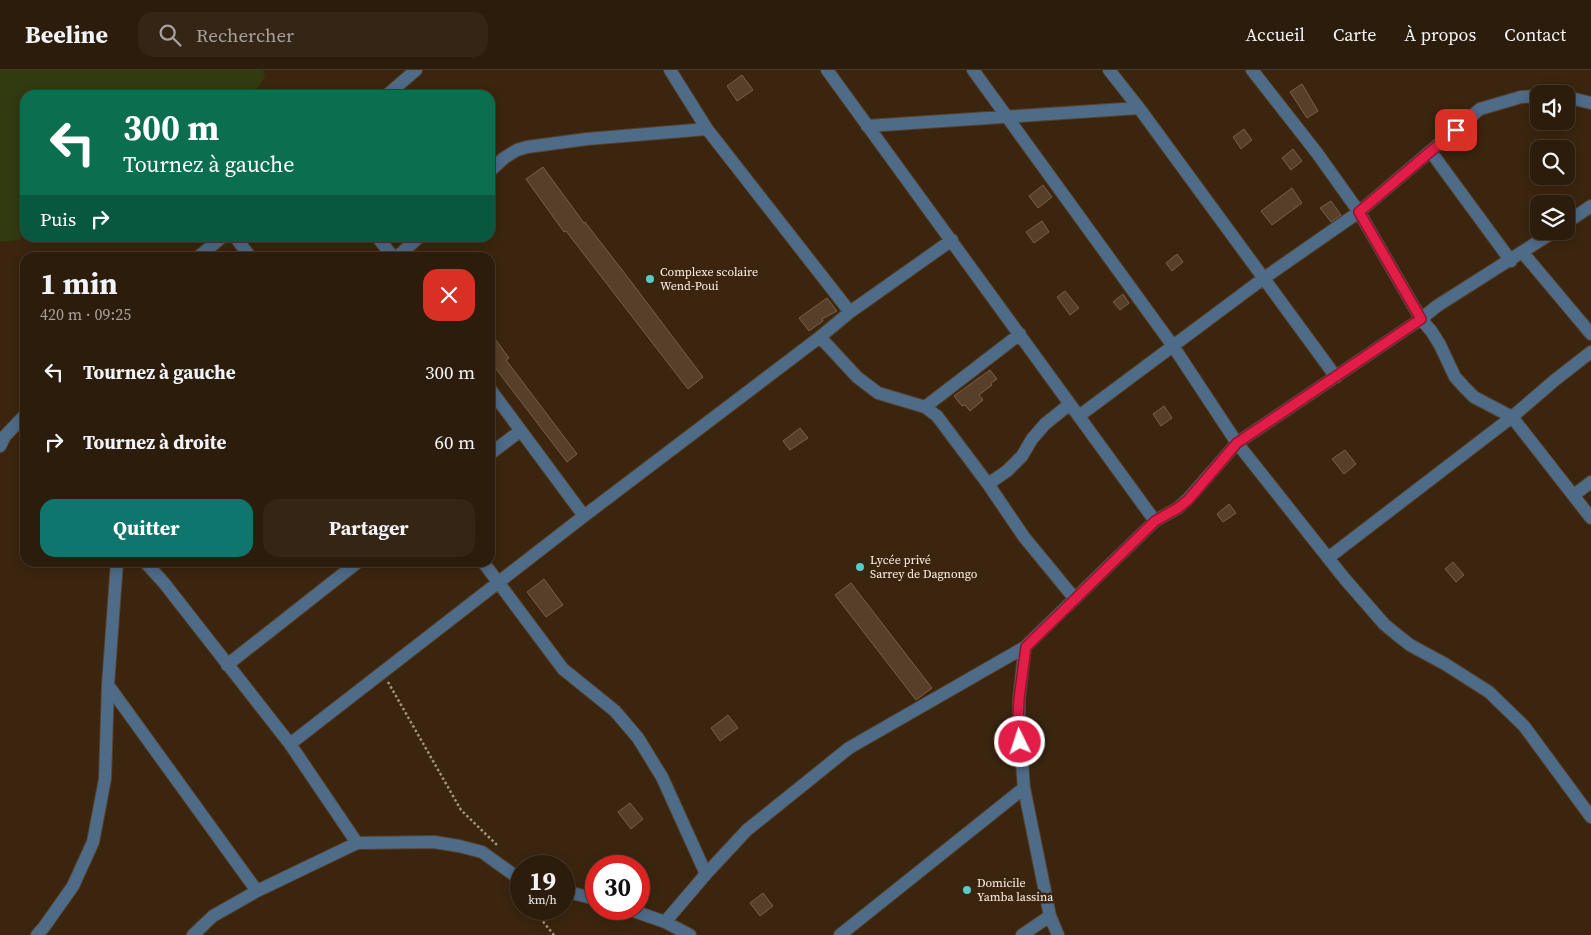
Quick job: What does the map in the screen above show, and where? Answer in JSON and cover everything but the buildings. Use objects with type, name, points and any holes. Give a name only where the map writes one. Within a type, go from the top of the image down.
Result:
[{"type":"street","points":[[393,90],[416,70]]},
{"type":"street","points":[[670,70],[707,129],[850,312]]},
{"type":"street","points":[[827,70],[1155,521]]},
{"type":"street","points":[[973,70],[1173,346],[1237,443],[1328,558],[1384,624],[1410,645],[1446,664],[1489,692],[1524,726],[1591,817]]},
{"type":"street","points":[[1109,70],[1139,108],[1336,377]]},
{"type":"street","points":[[1252,70],[1317,153],[1359,212],[1421,319],[1440,345],[1455,377],[1474,397],[1512,417],[1591,518]]},
{"type":"street","points":[[1079,416],[1264,278],[1359,212],[1480,109],[1521,97],[1530,96]]},
{"type":"street","points":[[1575,99],[1591,103]]},
{"type":"street","points":[[867,126],[1139,108]]},
{"type":"street","points":[[495,166],[516,150],[527,147],[587,139],[707,129]]},
{"type":"street","points":[[1431,152],[1510,261]]},
{"type":"street","points":[[1575,217],[1591,206]]},
{"type":"street","points":[[290,744],[850,312],[952,240]]},
{"type":"street","points":[[665,922],[747,830],[849,748],[1026,647],[1155,521],[1188,500],[1237,443],[1421,319],[1437,306],[1542,240]]},
{"type":"street","points":[[204,252],[216,242]]},
{"type":"street","points":[[239,242],[247,252]]},
{"type":"street","points":[[381,242],[390,252]]},
{"type":"street","points":[[402,252],[413,242]]},
{"type":"street","points":[[1523,253],[1591,334]]},
{"type":"street","points":[[925,407],[1020,334]]},
{"type":"street","points":[[820,336],[857,377],[878,393],[925,407],[937,416],[988,484],[1024,537],[1075,599]]},
{"type":"street","points":[[1328,558],[1512,417],[1548,385],[1591,352]]},
{"type":"street","points":[[495,397],[584,516]]},
{"type":"street","points":[[988,484],[1007,471],[1022,456],[1032,439],[1045,424],[1070,404]]},
{"type":"street","points":[[0,446],[5,436],[20,420]]},
{"type":"street","points":[[495,450],[520,431]]},
{"type":"street","points":[[1574,495],[1591,482]]},
{"type":"street","points":[[37,935],[73,886],[93,842],[105,779],[108,685],[118,567]]},
{"type":"street","points":[[150,567],[290,744],[357,842]]},
{"type":"street","points":[[227,665],[348,567]]},
{"type":"street","points":[[486,567],[563,669],[615,711],[638,738],[662,777],[706,874]]},
{"type":"street","points":[[1026,647],[1019,699],[1018,723],[1024,788],[1050,916],[1058,935]]},
{"type":"street","points":[[108,685],[257,891]]},
{"type":"street","points":[[840,935],[1024,788]]},
{"type":"street","points":[[193,935],[213,916],[257,891],[357,842],[434,842],[460,846],[482,852],[510,872]]},
{"type":"street","points":[[1022,935],[1050,916]]},
{"type":"street","points":[[650,917],[690,935]]},
{"type":"path","points":[[382,672],[461,810],[493,840],[498,848]]},
{"type":"path","points":[[542,920],[554,935]]},
{"type":"green space","points":[[0,70],[263,70],[265,76],[259,87],[254,90],[20,90],[20,240],[0,242]]},
{"type":"place","name":"Complexe scolaire Wend-Poui","points":[[650,279]]},
{"type":"place","name":"Lycée privé Sarrey de Dagnongo","points":[[860,567]]},
{"type":"place","name":"Domicile Yamba lassina","points":[[967,890]]},
{"type":"route","points":[[1020,742],[1018,723],[1019,699],[1026,647],[1155,521],[1188,500],[1237,443],[1421,319],[1359,212],[1456,130]]}]
